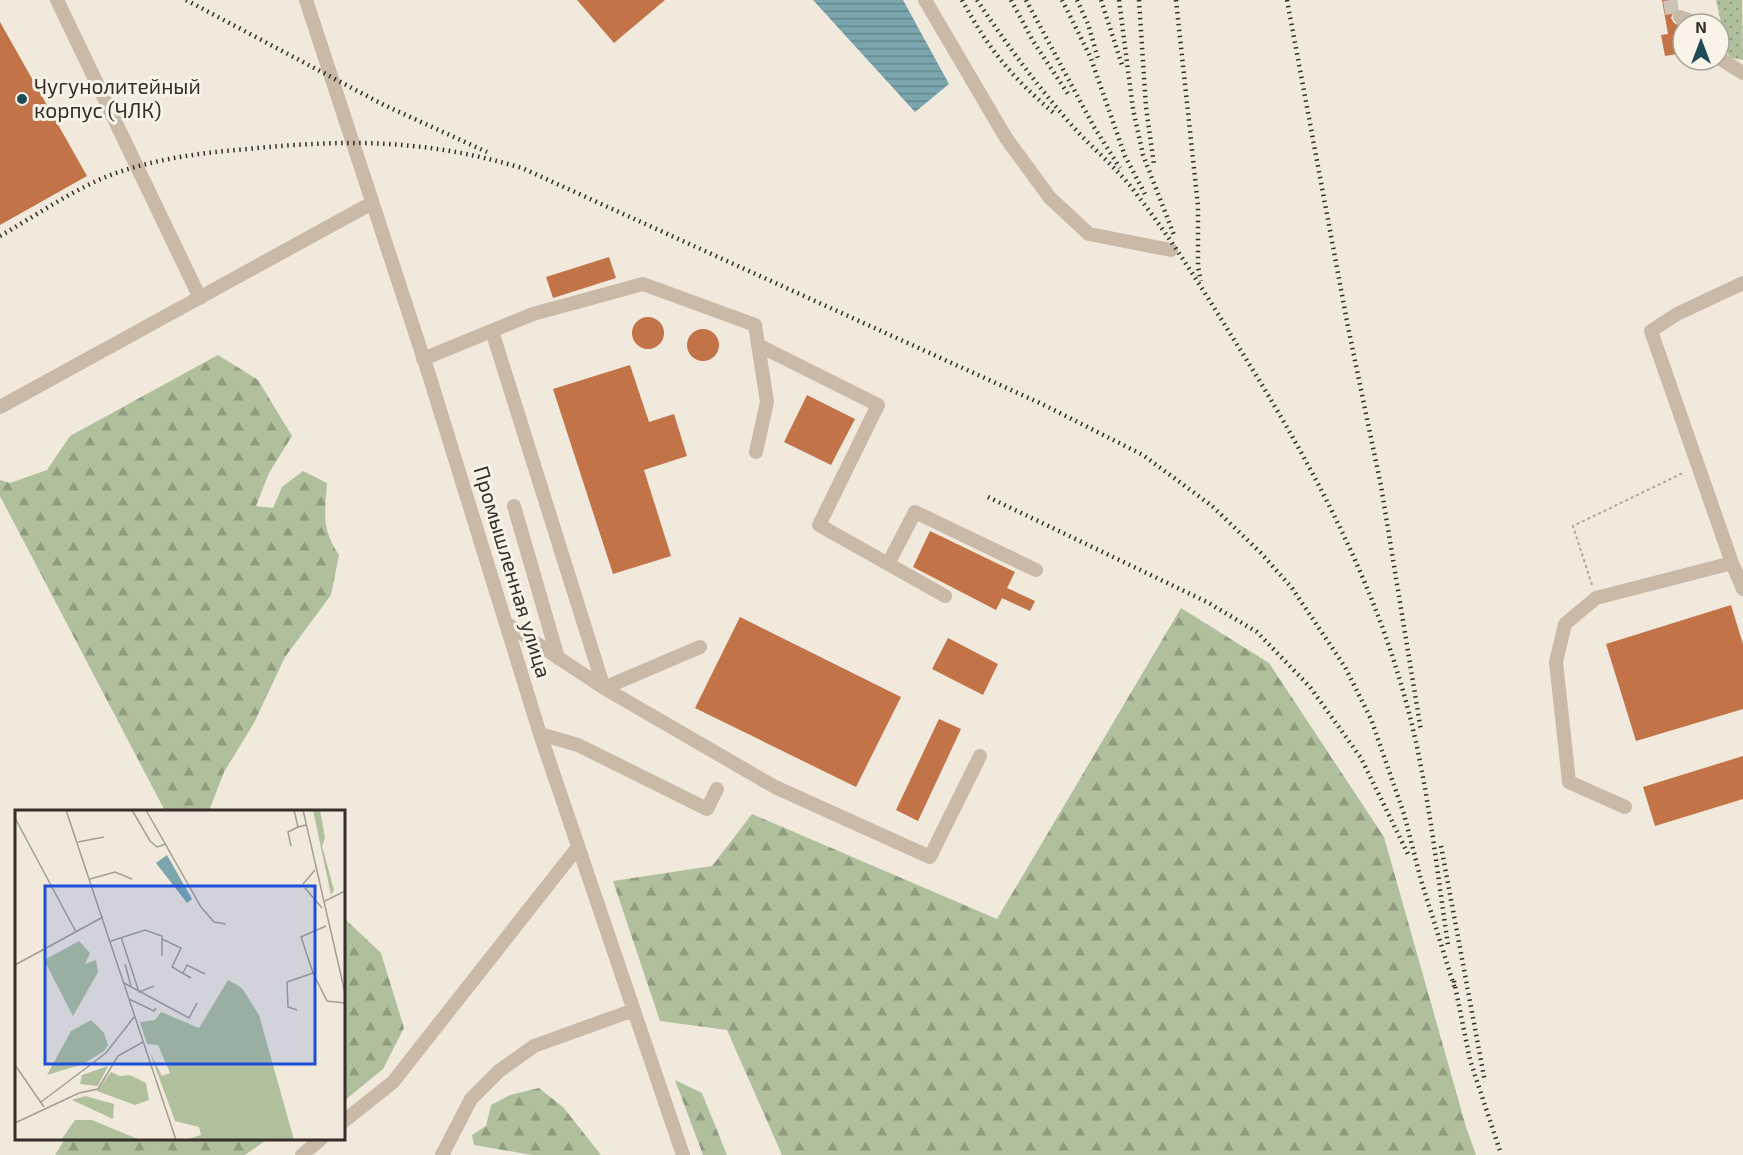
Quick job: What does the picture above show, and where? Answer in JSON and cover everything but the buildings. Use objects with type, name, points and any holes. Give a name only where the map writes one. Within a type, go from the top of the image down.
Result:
[{"type":"street","points":[[57,0],[200,298]]},
{"type":"street","name":"Промышленная улица","points":[[306,0],[423,359],[540,734],[683,1155]]},
{"type":"street","points":[[925,0],[1006,138],[1050,198],[1089,234],[1171,250]]},
{"type":"street","points":[[0,407],[372,203]]},
{"type":"street","points":[[1743,283],[1677,314],[1651,331],[1743,589]]},
{"type":"street","points":[[423,359],[533,314],[643,284],[755,325],[767,402],[756,452]]},
{"type":"street","points":[[492,331],[604,688]]},
{"type":"street","points":[[758,345],[878,405],[819,525],[945,596]]},
{"type":"street","points":[[514,506],[558,658]]},
{"type":"street","points":[[888,564],[915,512],[1036,570]]},
{"type":"street","points":[[1625,807],[1569,782],[1556,662],[1565,624],[1596,598],[1732,562]]},
{"type":"street","points":[[506,623],[604,688],[775,787],[930,856],[980,756]]},
{"type":"street","points":[[604,688],[700,647]]},
{"type":"street","points":[[540,734],[578,745],[707,809],[717,789]]},
{"type":"street","points":[[345,1120],[393,1082],[578,847]]},
{"type":"street","points":[[442,1155],[471,1099],[499,1071],[534,1046],[634,1010]]},
{"type":"street","points":[[302,1155],[320,1140]]},
{"type":"path","points":[[1596,598],[1573,526],[1698,466]]},
{"type":"green space","points":[[1716,0],[1742,0],[1743,60],[1731,58],[1731,12],[1719,12]]},
{"type":"green space","points":[[218,355],[258,380],[292,436],[269,473],[256,506],[273,508],[282,487],[303,471],[327,483],[325,512],[327,529],[339,555],[331,595],[285,657],[254,723],[224,772],[209,810],[164,810],[0,496],[0,480],[10,483],[47,470],[70,436]]},
{"type":"green space","points":[[1181,608],[1269,663],[1384,837],[1466,1127],[1476,1155],[782,1155],[727,1030],[660,1021],[613,881],[712,866],[752,814],[997,919]]},
{"type":"green space","points":[[345,919],[381,953],[404,1028],[383,1069],[345,1100]]},
{"type":"green space","points":[[675,1080],[702,1093],[727,1155],[703,1155]]},
{"type":"green space","points":[[539,1088],[563,1107],[601,1155],[532,1155],[474,1145],[472,1135],[486,1126],[491,1105],[510,1095]]},
{"type":"green space","points":[[64,1140],[267,1140],[245,1155],[55,1155]]},
{"type":"water","points":[[813,0],[903,0],[949,84],[915,112]]},
{"type":"tunnel","points":[[1670,0],[1672,12]]},
{"type":"railway","points":[[186,0],[384,105],[487,152]]},
{"type":"railway","points":[[962,0],[991,48],[1013,75],[1054,113]]},
{"type":"railway","points":[[977,0],[1009,47],[1044,92],[1077,131],[1130,186],[1175,247],[1259,380],[1337,521],[1379,619],[1397,669],[1411,721],[1428,804],[1448,945]]},
{"type":"railway","points":[[1011,0],[1033,41],[1068,94]]},
{"type":"railway","points":[[1026,0],[1094,127],[1120,168]]},
{"type":"railway","points":[[1062,0],[1090,56],[1125,156],[1147,198]]},
{"type":"railway","points":[[1077,0],[1088,24],[1099,62]]},
{"type":"railway","points":[[1101,0],[1122,65]]},
{"type":"railway","points":[[1119,0],[1133,109],[1143,155],[1174,235]]},
{"type":"railway","points":[[1139,0],[1146,107],[1154,165]]},
{"type":"railway","points":[[1176,0],[1198,206],[1198,267],[1201,281]]},
{"type":"railway","points":[[1287,0],[1348,327],[1381,486],[1421,731]]},
{"type":"railway","points":[[0,236],[94,182],[142,165],[176,158],[284,146],[352,143],[452,151],[522,168],[1042,404],[1143,455],[1212,506],[1261,553],[1292,588],[1345,667],[1371,719],[1404,814],[1421,880],[1455,989]]},
{"type":"railway","points":[[988,497],[1207,602],[1257,632],[1310,687],[1361,758],[1409,856]]},
{"type":"railway","points":[[1441,846],[1485,1082]]},
{"type":"railway","points":[[1454,981],[1470,1060],[1500,1151]]},
{"type":"place","name":"Чугунолитейный корпус (ЧЛК)","points":[[22,99]]}]
